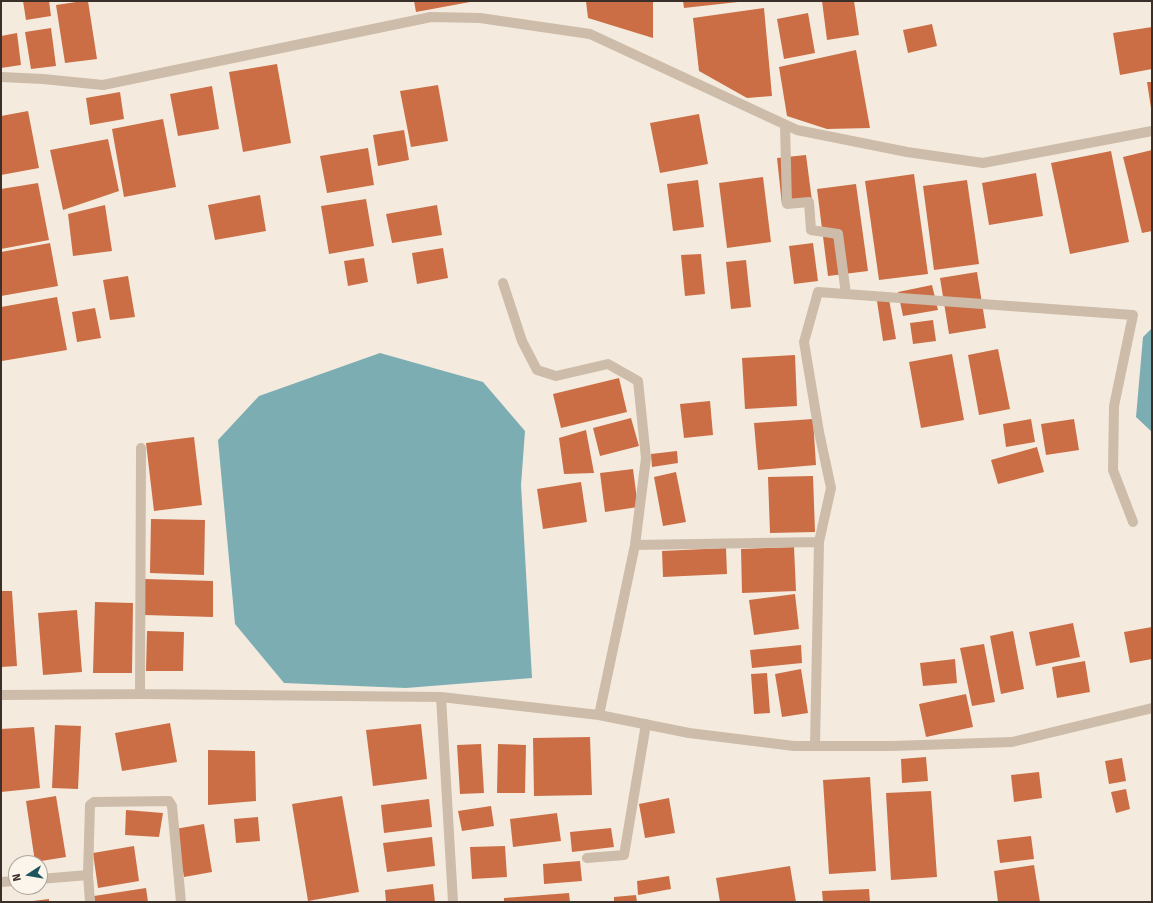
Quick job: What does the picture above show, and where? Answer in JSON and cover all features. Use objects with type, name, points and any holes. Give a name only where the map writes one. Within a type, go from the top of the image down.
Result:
[{"type":"street","points":[[1,77],[102,84],[431,17],[480,18],[590,34],[797,130],[907,152],[983,163],[1152,130]]},
{"type":"street","points":[[785,125],[787,204],[808,202],[811,230],[838,234],[846,294]]},
{"type":"street","points":[[503,283],[522,341],[537,370],[556,376],[608,364],[638,381],[646,458],[635,545],[599,715]]},
{"type":"street","points":[[815,746],[819,542],[831,488],[819,432],[804,342],[818,292],[1133,316],[1114,406],[1113,470],[1134,522]]},
{"type":"street","points":[[140,694],[141,448]]},
{"type":"street","points":[[635,545],[819,542]]},
{"type":"street","points":[[1,695],[140,694],[441,697],[599,715],[689,733],[794,746],[892,746],[1012,742],[1152,708]]},
{"type":"street","points":[[441,697],[453,902]]},
{"type":"street","points":[[587,858],[624,855],[646,724]]},
{"type":"street","points":[[90,902],[88,875],[90,805],[94,802],[169,801],[172,806],[181,902]]},
{"type":"street","points":[[48,878],[88,875]]},
{"type":"water","points":[[1152,328],[1152,432],[1136,417],[1143,337]]},
{"type":"water","points":[[380,353],[483,382],[525,431],[521,485],[532,678],[406,688],[284,683],[235,624],[218,440],[259,396]]},
{"type":"building","points":[[23,1],[49,1],[51,16],[26,20]]},
{"type":"building","points":[[88,1],[97,59],[65,63],[56,5]]},
{"type":"building","points":[[414,1],[470,1],[470,2],[416,12]]},
{"type":"building","points":[[586,1],[653,1],[653,38],[588,18]]},
{"type":"building","points":[[683,1],[738,1],[738,2],[684,8]]},
{"type":"building","points":[[822,1],[854,1],[859,35],[827,40]]},
{"type":"building","points":[[764,8],[772,96],[747,98],[699,71],[693,18]]},
{"type":"building","points":[[808,13],[815,53],[784,59],[777,19]]},
{"type":"building","points":[[932,24],[937,46],[908,53],[903,30]]},
{"type":"building","points":[[1152,27],[1152,69],[1120,75],[1113,33]]},
{"type":"building","points":[[51,28],[56,66],[31,69],[25,32]]},
{"type":"building","points":[[17,33],[21,65],[1,68],[1,36]]},
{"type":"building","points":[[856,50],[870,128],[827,129],[787,116],[779,67]]},
{"type":"building","points":[[277,64],[291,143],[243,152],[229,72]]},
{"type":"building","points":[[1147,82],[1152,82],[1152,108],[1151,108]]},
{"type":"building","points":[[438,85],[448,141],[411,147],[400,91]]},
{"type":"building","points":[[212,86],[219,129],[178,136],[170,94]]},
{"type":"building","points":[[120,92],[124,119],[90,125],[86,98]]},
{"type":"building","points":[[28,111],[39,168],[1,175],[1,116]]},
{"type":"building","points":[[699,114],[708,164],[660,173],[650,123]]},
{"type":"building","points":[[163,119],[176,187],[124,197],[112,129]]},
{"type":"building","points":[[404,130],[409,160],[378,166],[373,135]]},
{"type":"building","points":[[108,139],[119,191],[63,210],[50,150]]},
{"type":"building","points":[[368,148],[374,185],[327,193],[320,156]]},
{"type":"building","points":[[1152,150],[1152,231],[1142,233],[1123,157]]},
{"type":"building","points":[[1111,151],[1129,242],[1070,254],[1051,163]]},
{"type":"building","points":[[806,155],[812,201],[782,205],[777,158]]},
{"type":"building","points":[[1036,173],[1043,216],[989,225],[982,183]]},
{"type":"building","points":[[914,174],[928,274],[879,280],[865,181]]},
{"type":"building","points":[[763,177],[771,242],[727,248],[719,183]]},
{"type":"building","points":[[698,180],[704,227],[673,231],[667,184]]},
{"type":"building","points":[[967,180],[979,264],[934,270],[923,186]]},
{"type":"building","points":[[38,183],[49,240],[1,249],[1,189]]},
{"type":"building","points":[[856,184],[868,271],[828,276],[817,189]]},
{"type":"building","points":[[260,195],[266,231],[215,240],[208,205]]},
{"type":"building","points":[[366,199],[374,246],[329,254],[321,206]]},
{"type":"building","points":[[105,205],[112,251],[73,256],[68,214]]},
{"type":"building","points":[[437,205],[442,235],[392,243],[386,214]]},
{"type":"building","points":[[50,243],[58,286],[1,296],[1,252]]},
{"type":"building","points":[[813,243],[818,281],[794,284],[789,246]]},
{"type":"building","points":[[443,248],[448,278],[417,284],[412,253]]},
{"type":"building","points":[[701,254],[705,294],[685,296],[681,255]]},
{"type":"building","points":[[364,258],[368,282],[348,286],[344,261]]},
{"type":"building","points":[[746,260],[751,307],[731,309],[726,262]]},
{"type":"building","points":[[977,272],[986,328],[949,334],[940,278]]},
{"type":"building","points":[[128,276],[135,317],[110,320],[103,280]]},
{"type":"building","points":[[932,285],[938,310],[903,316],[898,292]]},
{"type":"building","points":[[57,297],[67,350],[2,361],[1,307]]},
{"type":"building","points":[[889,299],[896,339],[883,341],[877,301]]},
{"type":"building","points":[[95,308],[101,338],[77,342],[72,312]]},
{"type":"building","points":[[933,320],[936,341],[913,344],[910,323]]},
{"type":"building","points":[[998,349],[1010,409],[979,415],[968,355]]},
{"type":"building","points":[[952,354],[964,420],[921,428],[909,362]]},
{"type":"building","points":[[795,355],[797,406],[745,409],[742,358]]},
{"type":"building","points":[[619,378],[627,412],[561,428],[553,394]]},
{"type":"building","points":[[710,401],[713,435],[684,438],[680,404]]},
{"type":"building","points":[[631,418],[639,446],[600,456],[593,428]]},
{"type":"building","points":[[813,419],[816,465],[758,470],[754,423]]},
{"type":"building","points":[[1031,419],[1035,442],[1006,447],[1003,424]]},
{"type":"building","points":[[1074,419],[1079,450],[1046,455],[1041,424]]},
{"type":"building","points":[[586,430],[594,473],[564,474],[559,438]]},
{"type":"building","points":[[194,437],[202,505],[154,511],[146,443]]},
{"type":"building","points":[[1037,447],[1044,472],[998,484],[991,460]]},
{"type":"building","points":[[677,451],[678,463],[652,467],[651,454]]},
{"type":"building","points":[[633,469],[638,507],[605,512],[600,473]]},
{"type":"building","points":[[676,472],[686,522],[663,526],[654,477]]},
{"type":"building","points":[[813,476],[815,532],[770,533],[768,477]]},
{"type":"building","points":[[581,482],[587,522],[543,529],[537,489]]},
{"type":"building","points":[[151,519],[205,520],[204,575],[150,573]]},
{"type":"building","points":[[794,547],[796,591],[742,593],[741,549]]},
{"type":"building","points":[[726,548],[727,574],[663,577],[662,551]]},
{"type":"building","points":[[145,579],[213,581],[213,617],[144,615]]},
{"type":"building","points":[[1,591],[12,591],[17,666],[1,667]]},
{"type":"building","points":[[795,594],[799,629],[754,635],[749,600]]},
{"type":"building","points":[[95,602],[133,603],[132,673],[93,673]]},
{"type":"building","points":[[77,610],[82,672],[43,675],[38,613]]},
{"type":"building","points":[[1073,623],[1080,657],[1036,666],[1029,632]]},
{"type":"building","points":[[1152,627],[1152,659],[1130,663],[1124,632]]},
{"type":"building","points":[[147,631],[184,632],[183,671],[146,671]]},
{"type":"building","points":[[1013,631],[1024,689],[1001,694],[990,636]]},
{"type":"building","points":[[984,644],[995,702],[972,706],[960,648]]},
{"type":"building","points":[[801,645],[802,663],[752,668],[750,650]]},
{"type":"building","points":[[955,659],[957,683],[923,686],[920,663]]},
{"type":"building","points":[[1085,661],[1090,692],[1057,698],[1052,667]]},
{"type":"building","points":[[801,669],[808,713],[782,717],[775,674]]},
{"type":"building","points":[[767,673],[770,713],[754,714],[751,674]]},
{"type":"building","points":[[966,694],[973,727],[926,737],[919,704]]},
{"type":"building","points":[[170,723],[177,762],[122,771],[115,733]]},
{"type":"building","points":[[421,724],[427,779],[373,786],[366,730]]},
{"type":"building","points":[[55,725],[81,726],[78,789],[52,788]]},
{"type":"building","points":[[34,727],[40,788],[1,792],[1,729]]},
{"type":"building","points":[[590,737],[592,795],[534,796],[533,738]]},
{"type":"building","points":[[481,744],[484,793],[460,794],[457,745]]},
{"type":"building","points":[[498,744],[526,745],[525,793],[497,793]]},
{"type":"building","points":[[208,750],[255,751],[256,801],[208,805]]},
{"type":"building","points":[[926,757],[928,781],[902,783],[901,759]]},
{"type":"building","points":[[1122,758],[1126,781],[1109,784],[1105,761]]},
{"type":"building","points":[[1039,772],[1042,798],[1014,802],[1011,775]]},
{"type":"building","points":[[870,777],[876,871],[829,874],[823,780]]},
{"type":"building","points":[[1126,789],[1130,809],[1116,813],[1111,792]]},
{"type":"building","points":[[931,791],[937,877],[891,880],[886,793]]},
{"type":"building","points":[[56,796],[66,857],[48,860],[48,855],[34,855],[26,801]]},
{"type":"building","points":[[342,796],[359,892],[308,901],[292,804]]},
{"type":"building","points":[[669,798],[675,833],[645,838],[639,804]]},
{"type":"building","points":[[429,799],[432,827],[384,833],[381,805]]},
{"type":"building","points":[[491,806],[494,826],[462,831],[458,811]]},
{"type":"building","points":[[126,810],[163,813],[159,837],[125,835]]},
{"type":"building","points":[[557,813],[561,841],[513,847],[510,819]]},
{"type":"building","points":[[258,817],[260,841],[236,843],[234,819]]},
{"type":"building","points":[[204,824],[212,872],[184,877],[175,829]]},
{"type":"building","points":[[611,828],[614,847],[572,852],[570,832]]},
{"type":"building","points":[[1031,836],[1034,859],[1000,863],[997,840]]},
{"type":"building","points":[[432,837],[435,866],[387,872],[383,843]]},
{"type":"building","points":[[134,846],[139,881],[98,888],[93,853]]},
{"type":"building","points":[[505,846],[507,877],[472,879],[470,847]]},
{"type":"building","points":[[580,861],[582,881],[544,884],[543,864]]},
{"type":"building","points":[[1034,865],[1040,902],[998,902],[994,871]]},
{"type":"building","points":[[790,866],[796,902],[720,902],[716,878]]},
{"type":"building","points":[[669,876],[671,889],[638,895],[637,881]]},
{"type":"building","points":[[433,884],[435,902],[386,902],[385,890]]},
{"type":"building","points":[[146,888],[148,902],[95,902],[94,896]]},
{"type":"building","points":[[869,889],[870,902],[823,902],[822,891]]},
{"type":"building","points":[[569,893],[570,902],[504,902],[504,898]]},
{"type":"building","points":[[636,895],[637,902],[614,902],[614,897]]},
{"type":"building","points":[[49,899],[49,902],[33,902],[33,901]]}]
